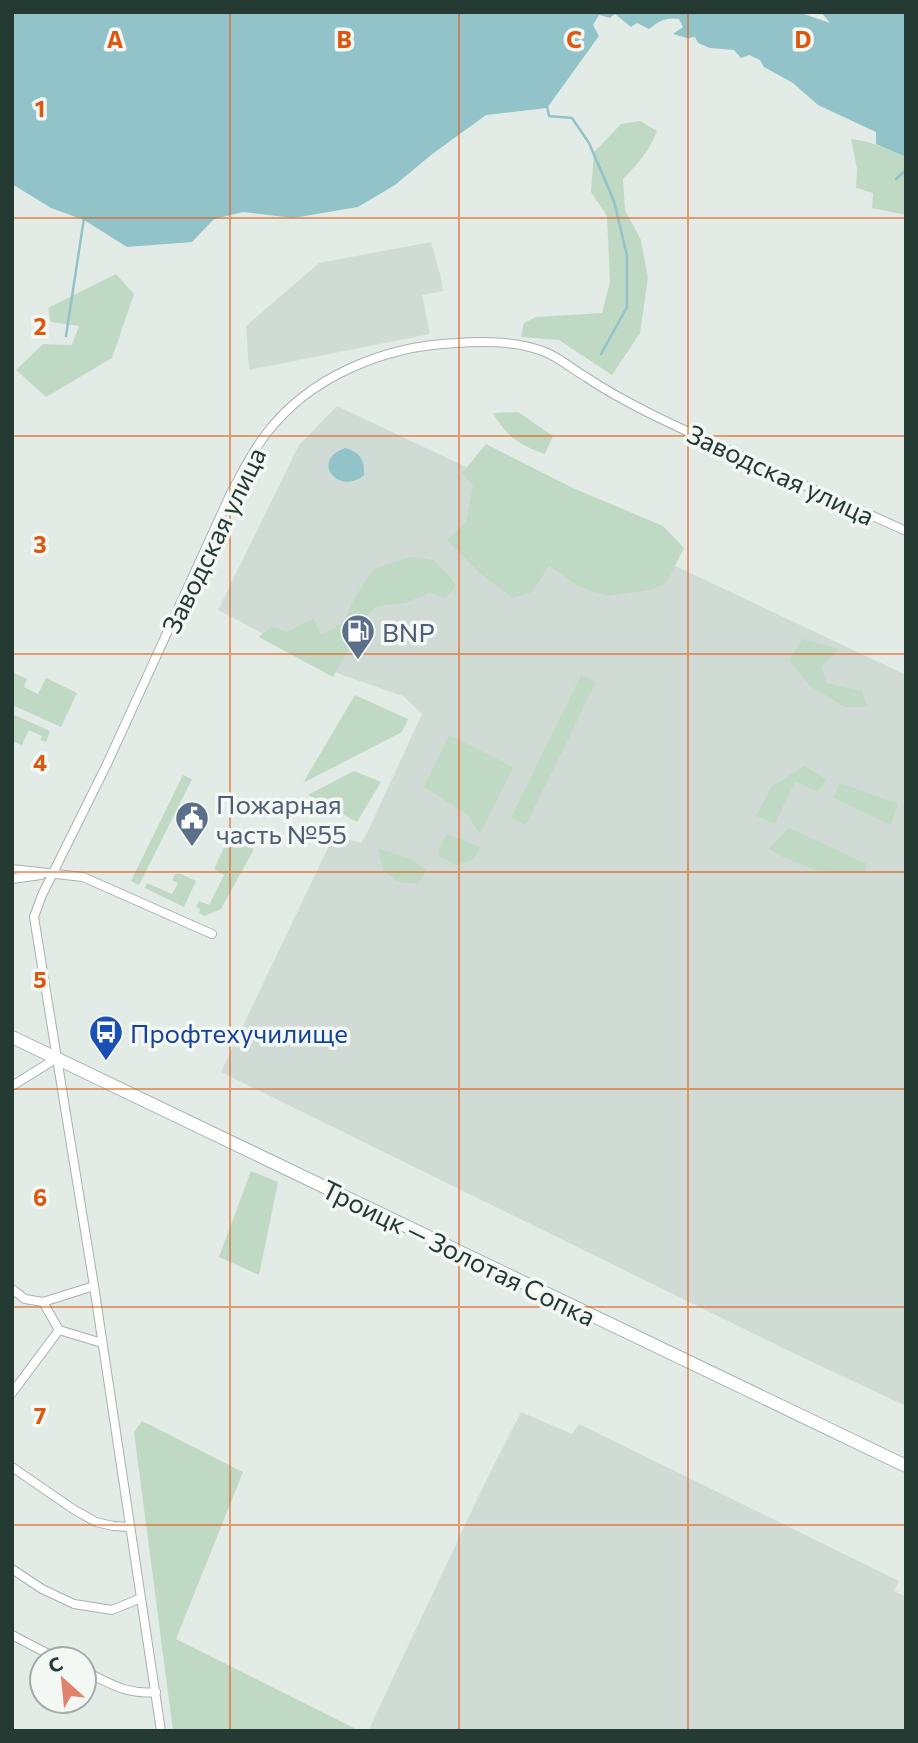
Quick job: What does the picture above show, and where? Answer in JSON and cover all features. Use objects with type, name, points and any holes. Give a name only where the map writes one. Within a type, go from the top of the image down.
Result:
[{"type":"street","name":"Заводская улица","points":[[161,1731],[94,1286],[34,918],[231,493],[250,458],[266,433],[283,414],[323,383],[354,366],[387,354],[439,344],[494,342],[528,346],[546,353],[613,394],[655,415],[906,531]]},
{"type":"street","points":[[12,869],[83,877],[212,933]]},
{"type":"street","points":[[12,879],[54,873]]},
{"type":"street","name":"Троицк — Золотая Сопка","points":[[12,1037],[906,1466]]},
{"type":"street","points":[[12,1086],[57,1058]]},
{"type":"street","points":[[12,1289],[25,1299],[43,1302],[94,1286]]},
{"type":"street","points":[[43,1302],[59,1329],[102,1343]]},
{"type":"street","points":[[12,1394],[59,1329]]},
{"type":"street","points":[[12,1467],[96,1522],[130,1527]]},
{"type":"street","points":[[12,1569],[42,1589],[75,1604],[112,1610],[141,1598]]},
{"type":"street","points":[[12,1635],[31,1645]]},
{"type":"street","points":[[98,1678],[128,1692],[156,1692]]},
{"type":"shaded area","points":[[431,242],[443,291],[422,295],[430,334],[249,370],[246,326],[319,263]]},
{"type":"shaded area","points":[[337,406],[906,675],[906,1406],[221,1072],[334,835],[361,843],[422,714],[403,696],[342,675],[218,610],[299,445]]},
{"type":"shaded area","points":[[521,1412],[572,1434],[579,1424],[899,1581],[894,1591],[906,1597],[906,1731],[368,1731]]},
{"type":"green space","points":[[640,121],[657,131],[647,151],[623,179],[625,210],[641,240],[648,278],[640,333],[612,375],[559,340],[521,337],[524,323],[536,317],[602,313],[610,282],[607,216],[591,192],[594,152],[621,124]]},
{"type":"green space","points":[[851,139],[872,143],[906,157],[906,215],[872,208],[873,193],[856,188],[857,169]]},
{"type":"green space","points":[[116,274],[134,294],[112,358],[46,397],[16,370],[43,344],[72,345],[79,326],[51,322],[48,308]]},
{"type":"green space","points":[[518,412],[553,436],[545,454],[515,439],[493,413]]},
{"type":"green space","points":[[486,444],[573,488],[663,526],[684,548],[666,583],[650,590],[607,596],[580,587],[549,566],[532,592],[512,598],[480,573],[447,540],[466,522],[473,486],[462,473]]},
{"type":"green space","points":[[410,557],[433,560],[456,586],[446,598],[429,593],[406,603],[377,606],[367,616],[333,677],[259,637],[271,626],[288,632],[314,618],[321,635],[343,623],[355,597],[374,569]]},
{"type":"green space","points":[[802,639],[839,649],[822,666],[826,683],[862,691],[868,707],[845,707],[810,686],[789,660]]},
{"type":"green space","points":[[12,672],[27,679],[24,687],[38,694],[46,678],[77,693],[61,727],[12,705]]},
{"type":"green space","points":[[581,675],[596,682],[526,825],[511,818]]},
{"type":"green space","points":[[355,695],[408,719],[402,732],[303,783]]},
{"type":"green space","points":[[12,714],[50,731],[46,742],[41,740],[42,736],[29,730],[22,745],[12,741]]},
{"type":"green space","points":[[449,735],[513,767],[480,834],[467,814],[424,787]]},
{"type":"green space","points":[[805,766],[827,780],[817,792],[795,781],[775,824],[756,816],[772,786]]},
{"type":"green space","points":[[354,771],[381,782],[357,822],[308,795]]},
{"type":"green space","points":[[183,775],[192,779],[139,885],[131,881]]},
{"type":"green space","points":[[840,783],[898,804],[891,825],[833,798]]},
{"type":"green space","points":[[789,828],[867,864],[865,872],[818,871],[769,849]]},
{"type":"green space","points":[[446,834],[480,847],[474,859],[457,865],[437,855]]},
{"type":"green space","points":[[236,840],[254,849],[221,909],[204,916],[196,907],[199,901],[209,905],[224,875],[214,869],[226,843]]},
{"type":"green space","points":[[378,848],[410,859],[427,870],[418,884],[398,882],[383,871]]},
{"type":"green space","points":[[175,874],[196,881],[184,907],[145,888],[147,883],[172,894],[178,883],[172,880]]},
{"type":"green space","points":[[251,1171],[278,1182],[259,1275],[219,1257]]},
{"type":"green space","points":[[142,1421],[243,1472],[176,1639],[360,1731],[173,1731],[134,1432]]},
{"type":"water","points":[[12,12],[798,12],[830,23],[821,12],[906,12],[906,157],[876,144],[876,132],[818,105],[793,83],[764,67],[760,60],[749,55],[741,58],[734,50],[710,48],[698,43],[695,37],[673,34],[683,27],[679,19],[663,20],[649,29],[637,23],[631,27],[615,14],[610,18],[599,15],[593,25],[599,36],[547,108],[486,115],[395,185],[358,207],[293,218],[243,212],[214,219],[192,242],[127,247],[84,220],[51,208],[12,184]]},
{"type":"water","points":[[345,448],[358,454],[364,465],[364,475],[346,482],[332,475],[329,468],[329,461],[334,454]]},
{"type":"waterway","points":[[547,106],[549,116],[572,118],[589,143],[614,201],[627,256],[627,307],[601,354]]},
{"type":"waterway","points":[[896,179],[906,170]]},
{"type":"waterway","points":[[66,336],[84,218]]},
{"type":"place","name":"BNP","points":[[358,661]]},
{"type":"place","name":"Пожарная часть №55","points":[[192,848]]},
{"type":"place","name":"Профтехучилище","points":[[106,1062]]}]
